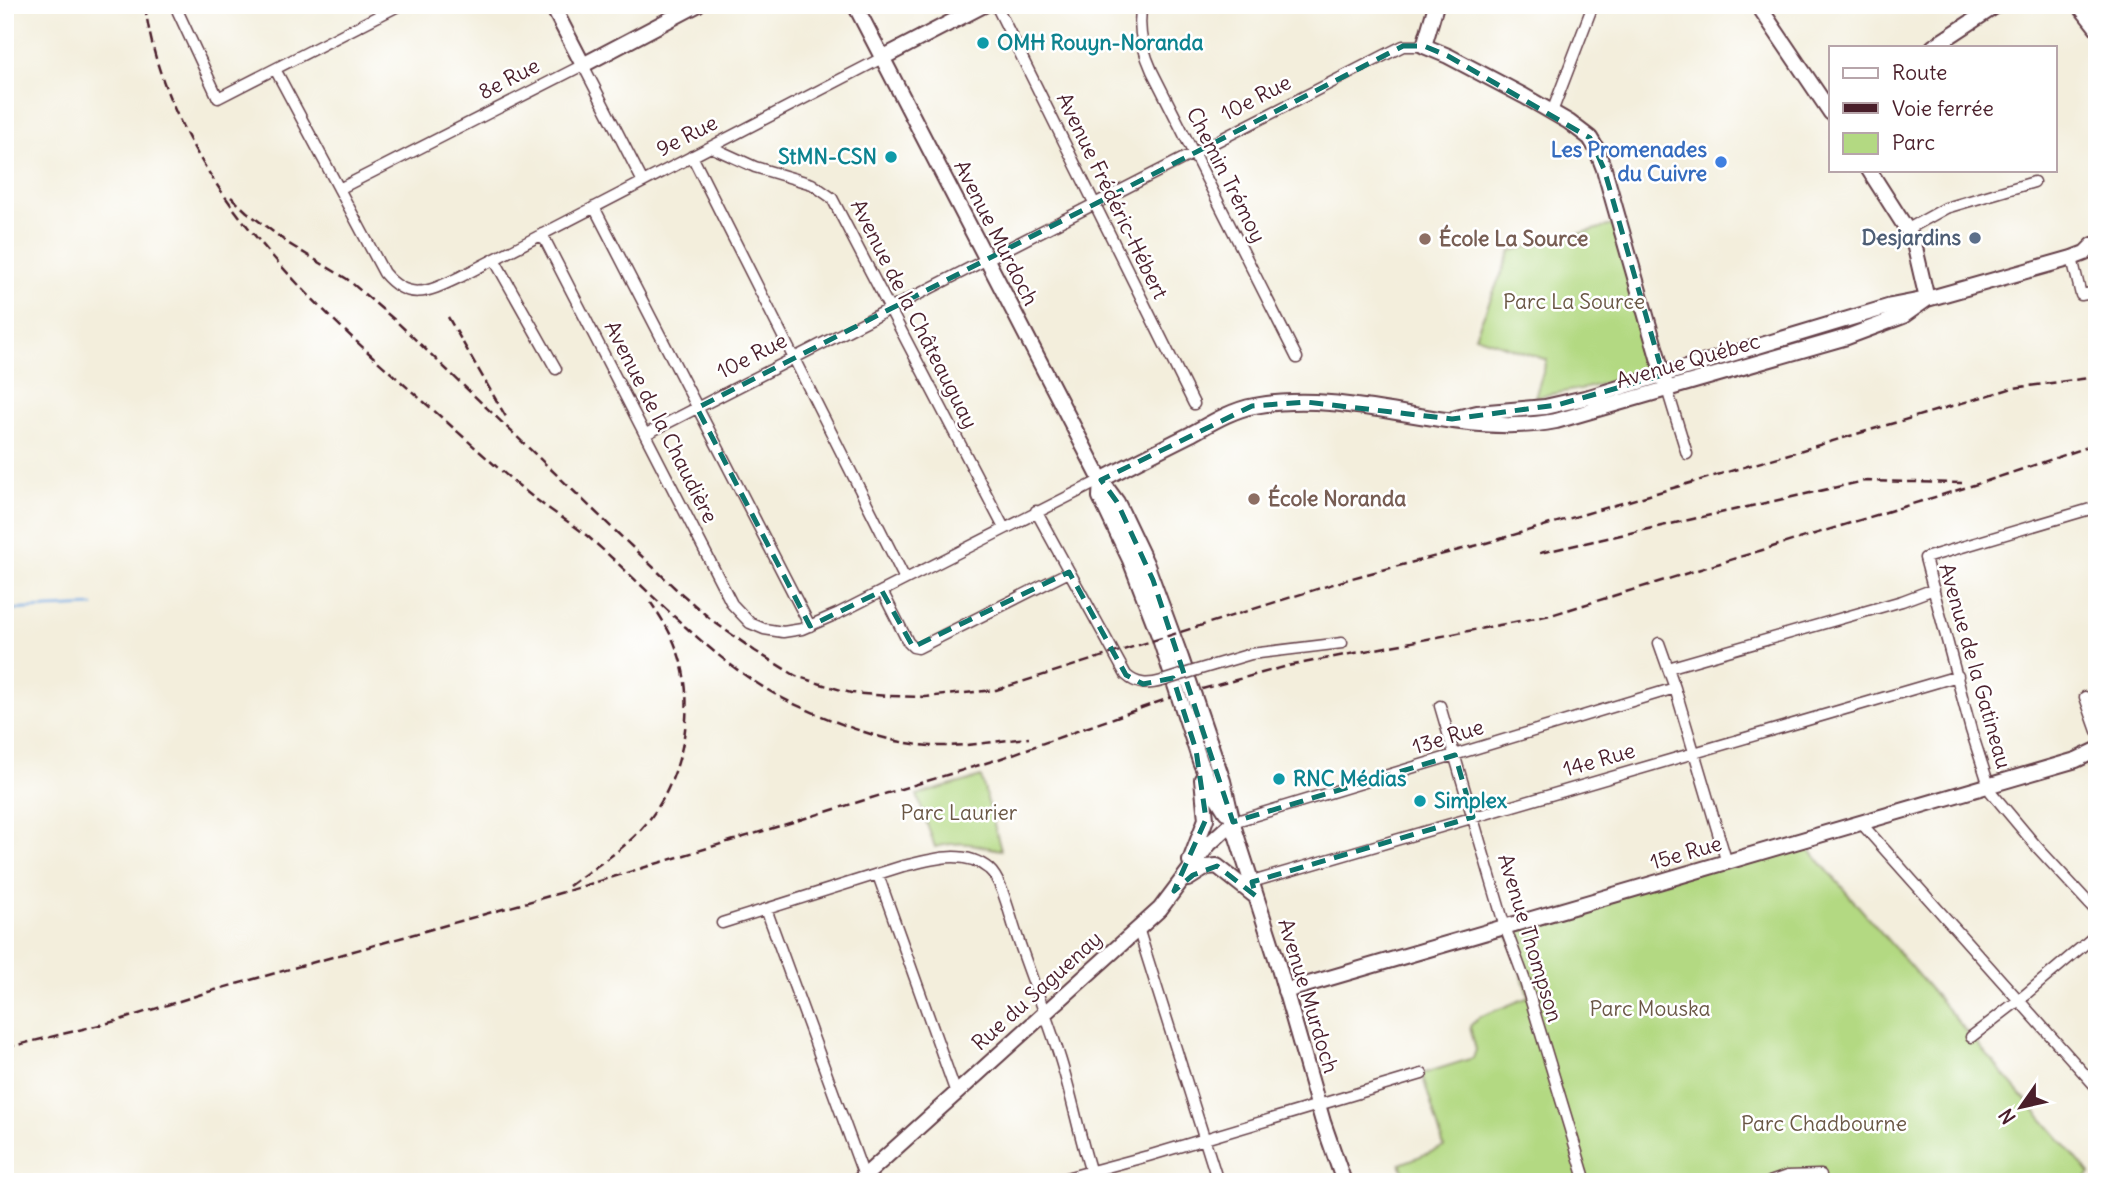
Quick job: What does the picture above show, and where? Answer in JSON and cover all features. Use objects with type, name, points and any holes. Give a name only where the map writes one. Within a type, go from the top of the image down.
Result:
[{"type":"street","points":[[177,5],[218,98],[400,5]]},
{"type":"street","points":[[552,5],[643,182]]},
{"type":"street","name":"8e Rue","points":[[339,189],[696,5]]},
{"type":"street","name":"Avenue Murdoch","points":[[855,5],[1101,480],[1118,502],[1153,580],[1223,781],[1233,822],[1344,1182]]},
{"type":"street","name":"9e Rue","points":[[339,189],[390,281],[406,291],[435,288],[984,5]]},
{"type":"street","name":"Avenue Frédéric-Hébert","points":[[996,5],[1194,404]]},
{"type":"street","name":"Chemin Trémoy","points":[[1142,5],[1140,24],[1145,55],[1297,358]]},
{"type":"street","points":[[1436,5],[1424,46],[1448,56],[1552,112],[1580,129],[1597,148],[1687,454]]},
{"type":"street","points":[[1552,112],[1593,5]]},
{"type":"street","points":[[1935,46],[1997,5]]},
{"type":"street","points":[[2079,5],[2097,28]]},
{"type":"street","points":[[1764,7],[1829,110]]},
{"type":"street","name":"10e Rue","points":[[646,434],[1391,52],[1404,46],[1424,46]]},
{"type":"street","points":[[275,69],[339,189]]},
{"type":"street","name":"Avenue de la Châteauguay","points":[[711,146],[755,167],[812,184],[824,190],[838,206],[1004,528]]},
{"type":"street","points":[[692,156],[905,579]]},
{"type":"street","points":[[1869,172],[1908,229],[1917,254],[1927,299]]},
{"type":"street","points":[[1908,229],[1946,208],[2034,183]]},
{"type":"street","points":[[594,207],[810,626],[1101,480]]},
{"type":"street","name":"Avenue de la Chaudière","points":[[542,234],[732,604],[750,623],[764,629],[783,632],[810,626]]},
{"type":"street","points":[[2088,253],[2081,295],[2097,292]]},
{"type":"street","name":"Avenue Québec","points":[[1101,480],[1228,414],[1252,406],[1306,402],[1452,419],[1477,413],[1522,411],[1557,405],[1665,382],[1891,306],[1927,299],[2088,253]]},
{"type":"street","points":[[494,259],[556,369]]},
{"type":"street","name":"Avenue Murdoch","points":[[1101,480],[1100,497],[1145,597],[1196,750],[1211,788],[1233,822]]},
{"type":"street","name":"Avenue de la Gatineau","points":[[2097,507],[1925,558],[1989,786],[1997,800],[2097,912]]},
{"type":"street","points":[[1036,511],[1130,680],[1143,684],[1162,681],[1251,654],[1342,643]]},
{"type":"street","points":[[882,591],[908,642],[918,648],[1069,572]]},
{"type":"street","points":[[1668,668],[1902,601],[1934,589]]},
{"type":"street","points":[[1659,643],[1727,863]]},
{"type":"street","name":"14e Rue","points":[[1254,889],[1473,817],[1958,676]]},
{"type":"street","name":"13e Rue","points":[[1233,822],[1675,688]]},
{"type":"street","points":[[2085,697],[2097,731]]},
{"type":"street","name":"Avenue Thompson","points":[[1440,706],[1505,927],[1524,978],[1586,1182]]},
{"type":"street","points":[[1174,891],[1193,856],[1206,819],[1196,750]]},
{"type":"street","name":"15e Rue","points":[[1285,991],[1989,786],[2076,760],[2097,750]]},
{"type":"street","name":"Rue du Saguenay","points":[[861,1179],[1160,909],[1209,844],[1233,822]]},
{"type":"street","points":[[1861,823],[2097,1088]]},
{"type":"street","points":[[722,923],[903,866],[956,856],[966,857],[992,872],[1001,890],[1061,1060],[1068,1095],[1093,1177]]},
{"type":"street","points":[[1174,891],[1207,867],[1217,866],[1254,889]]},
{"type":"street","points":[[878,875],[956,1093]]},
{"type":"street","points":[[766,909],[861,1179]]},
{"type":"street","points":[[1138,928],[1218,1182]]},
{"type":"street","points":[[1971,1037],[2097,934]]},
{"type":"street","points":[[1051,1182],[1093,1177],[1206,1138],[1422,1074]]},
{"type":"street","points":[[1770,1182],[1787,1175],[1821,1175]]},
{"type":"highlighted area","points":[[1403,46],[1424,46],[1448,56],[1590,138],[1604,169],[1663,375],[1557,405],[1452,419],[1306,402],[1252,406],[1101,480],[1117,502],[1153,580],[1233,822],[1455,755],[1473,817],[1252,882],[1256,896],[1217,866],[1193,875],[1174,891],[1206,819],[1196,750],[1173,678],[1143,684],[1126,675],[1069,572],[913,647],[882,591],[810,626],[697,408]]},
{"type":"green space","name":"Parc La Source","points":[[1620,223],[1655,370],[1586,388],[1535,397],[1547,360],[1475,336],[1511,251]]},
{"type":"green space","name":"Parc Laurier","points":[[981,777],[1001,850],[961,844],[935,847],[917,795]]},
{"type":"green space","name":"Parc Mouska","points":[[1802,841],[2090,1174],[2081,1182],[1409,1182],[1400,1164],[1444,1147],[1422,1074],[1473,1058],[1476,1050],[1470,1026],[1479,1017],[1529,997],[1505,927]]},
{"type":"waterway","points":[[5,610],[93,606]]},
{"type":"railway","points":[[145,5],[158,65],[181,122],[211,176],[248,227],[289,274],[379,362],[489,460],[529,494],[593,541],[713,651],[738,671],[792,703],[886,739],[925,746],[944,746],[1029,738]]},
{"type":"railway","points":[[231,197],[289,244],[347,279],[397,322],[675,588],[714,622],[796,676],[851,693],[925,697],[996,690],[1352,578],[1486,543],[2013,388],[2097,377]]},
{"type":"railway","points":[[448,317],[506,417]]},
{"type":"railway","points":[[1202,689],[1288,666],[1551,615],[1987,481],[2097,444]]},
{"type":"railway","points":[[1540,553],[1864,481],[1962,483]]},
{"type":"railway","points":[[569,886],[636,835],[657,808],[677,765],[686,718],[683,672],[672,637],[651,603]]},
{"type":"railway","points":[[5,1048],[120,1020],[208,992],[567,891],[999,759],[1172,697]]},
{"type":"place","name":"OMH Rouyn-Noranda","points":[[983,43]]},
{"type":"place","name":"StMN-CSN","points":[[891,157]]},
{"type":"place","name":"Les Promenades du Cuivre","points":[[1721,162]]},
{"type":"place","name":"Desjardins","points":[[1975,238]]},
{"type":"place","name":"École La Source","points":[[1425,239]]},
{"type":"place","name":"École Noranda","points":[[1254,499]]},
{"type":"place","name":"RNC Médias","points":[[1279,779]]},
{"type":"place","name":"Simplex","points":[[1420,801]]},
{"type":"park label","name":"Parc Chadbourne","points":[[1824,1124]]}]
